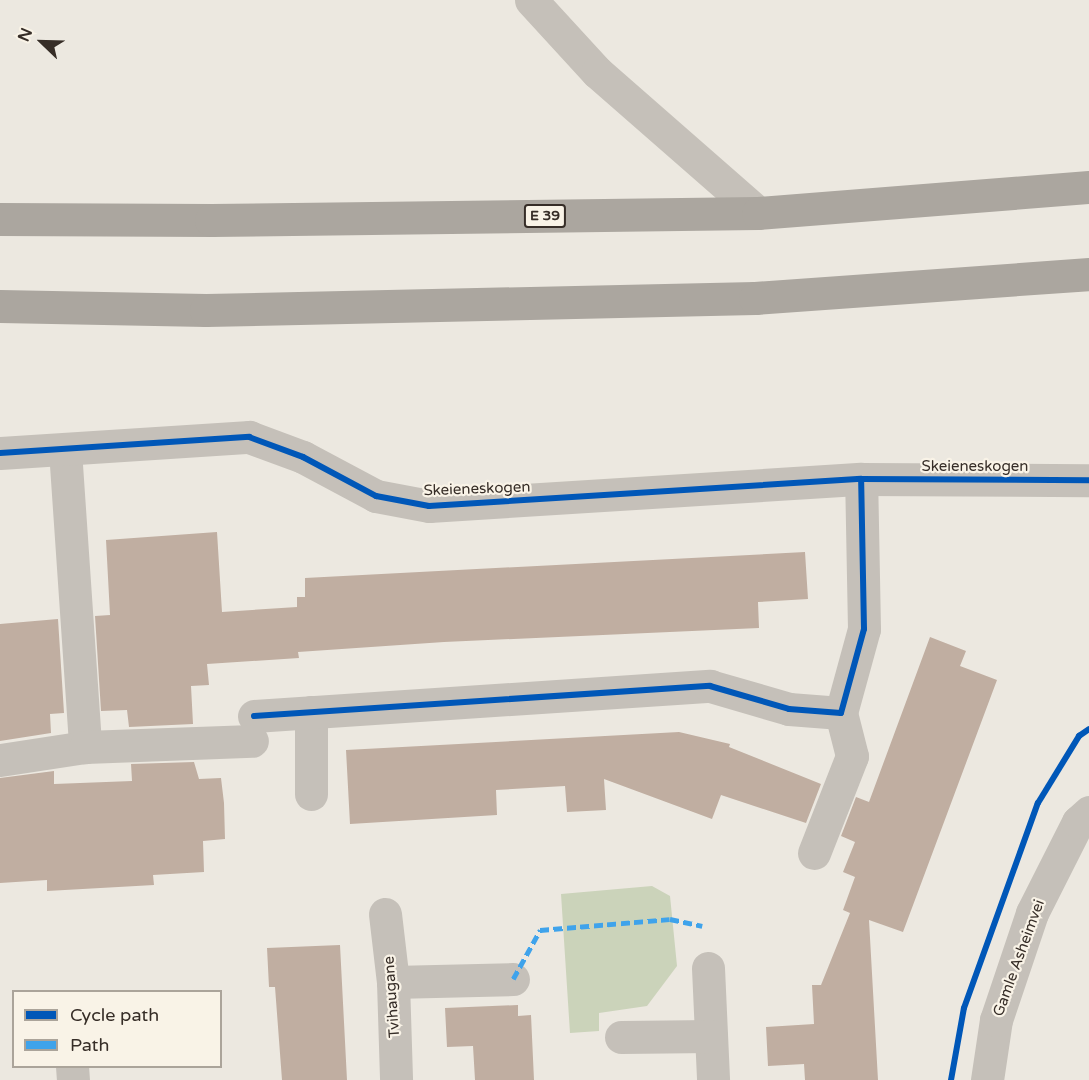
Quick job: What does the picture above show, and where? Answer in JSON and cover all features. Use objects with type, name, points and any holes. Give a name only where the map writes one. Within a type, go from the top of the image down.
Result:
[{"type":"highway","name":"E 39","points":[[0,219],[211,220],[758,213],[1089,187]]},
{"type":"highway","points":[[0,306],[206,310],[754,298],[1089,274]]},
{"type":"street","points":[[531,0],[597,72],[758,213]]},
{"type":"street","name":"Skeieneskogen","points":[[0,453],[249,437],[303,457],[376,496],[429,506],[861,479],[1089,480]]},
{"type":"street","points":[[65,450],[85,747]]},
{"type":"street","points":[[814,853],[852,756],[841,713],[864,629],[861,479]]},
{"type":"street","points":[[0,760],[85,747],[253,728],[311,712],[710,686],[789,709],[841,713]]},
{"type":"street","points":[[311,712],[311,794]]},
{"type":"street","name":"Gamle Asheimvei","points":[[987,1080],[996,1020],[1032,913],[1078,822],[1089,812]]},
{"type":"street","name":"Tvihaugane","points":[[385,914],[393,982],[396,1080]]},
{"type":"street","points":[[708,968],[713,1080]]},
{"type":"street","points":[[393,982],[513,979]]},
{"type":"street","points":[[621,1037],[711,1036]]},
{"type":"green space","points":[[652,886],[670,896],[677,966],[647,1006],[599,1013],[599,1031],[570,1033],[561,894]]},
{"type":"building","points":[[217,532],[222,612],[297,607],[297,597],[305,597],[305,578],[805,552],[808,599],[758,602],[759,628],[444,642],[298,652],[299,658],[207,664],[209,685],[191,686],[193,724],[129,727],[127,710],[101,711],[95,616],[110,615],[106,540]]},
{"type":"building","points":[[58,619],[64,713],[50,714],[51,733],[0,741],[0,624]]},
{"type":"building","points":[[930,637],[966,651],[960,666],[997,680],[903,932],[869,920],[878,1080],[805,1080],[804,1064],[768,1066],[766,1027],[814,1024],[812,985],[821,985],[850,913],[843,910],[855,877],[843,872],[855,842],[841,836],[856,797],[869,802]]},
{"type":"building","points":[[679,732],[730,744],[729,747],[821,784],[806,823],[721,795],[712,819],[604,779],[606,810],[567,812],[565,786],[496,790],[497,815],[350,824],[346,750]]},
{"type":"building","points":[[194,762],[199,779],[221,778],[224,803],[225,839],[203,841],[204,872],[153,875],[154,885],[47,891],[47,880],[0,883],[0,778],[54,771],[54,784],[132,781],[131,764]]},
{"type":"building","points":[[340,945],[347,1080],[282,1080],[275,987],[269,987],[267,948]]},
{"type":"building","points":[[518,1005],[518,1016],[531,1015],[534,1080],[475,1080],[473,1046],[447,1047],[445,1008]]},
{"type":"marked path","points":[[513,979],[540,930],[670,919],[702,926]]},
{"type":"cycle path","points":[[0,453],[249,437],[303,457],[376,496],[429,506],[861,479],[1089,480]]},
{"type":"cycle path","points":[[254,716],[710,686],[789,709],[841,713],[864,629],[861,479]]},
{"type":"cycle path","points":[[951,1080],[964,1008],[1038,803],[1079,736],[1089,729]]}]
